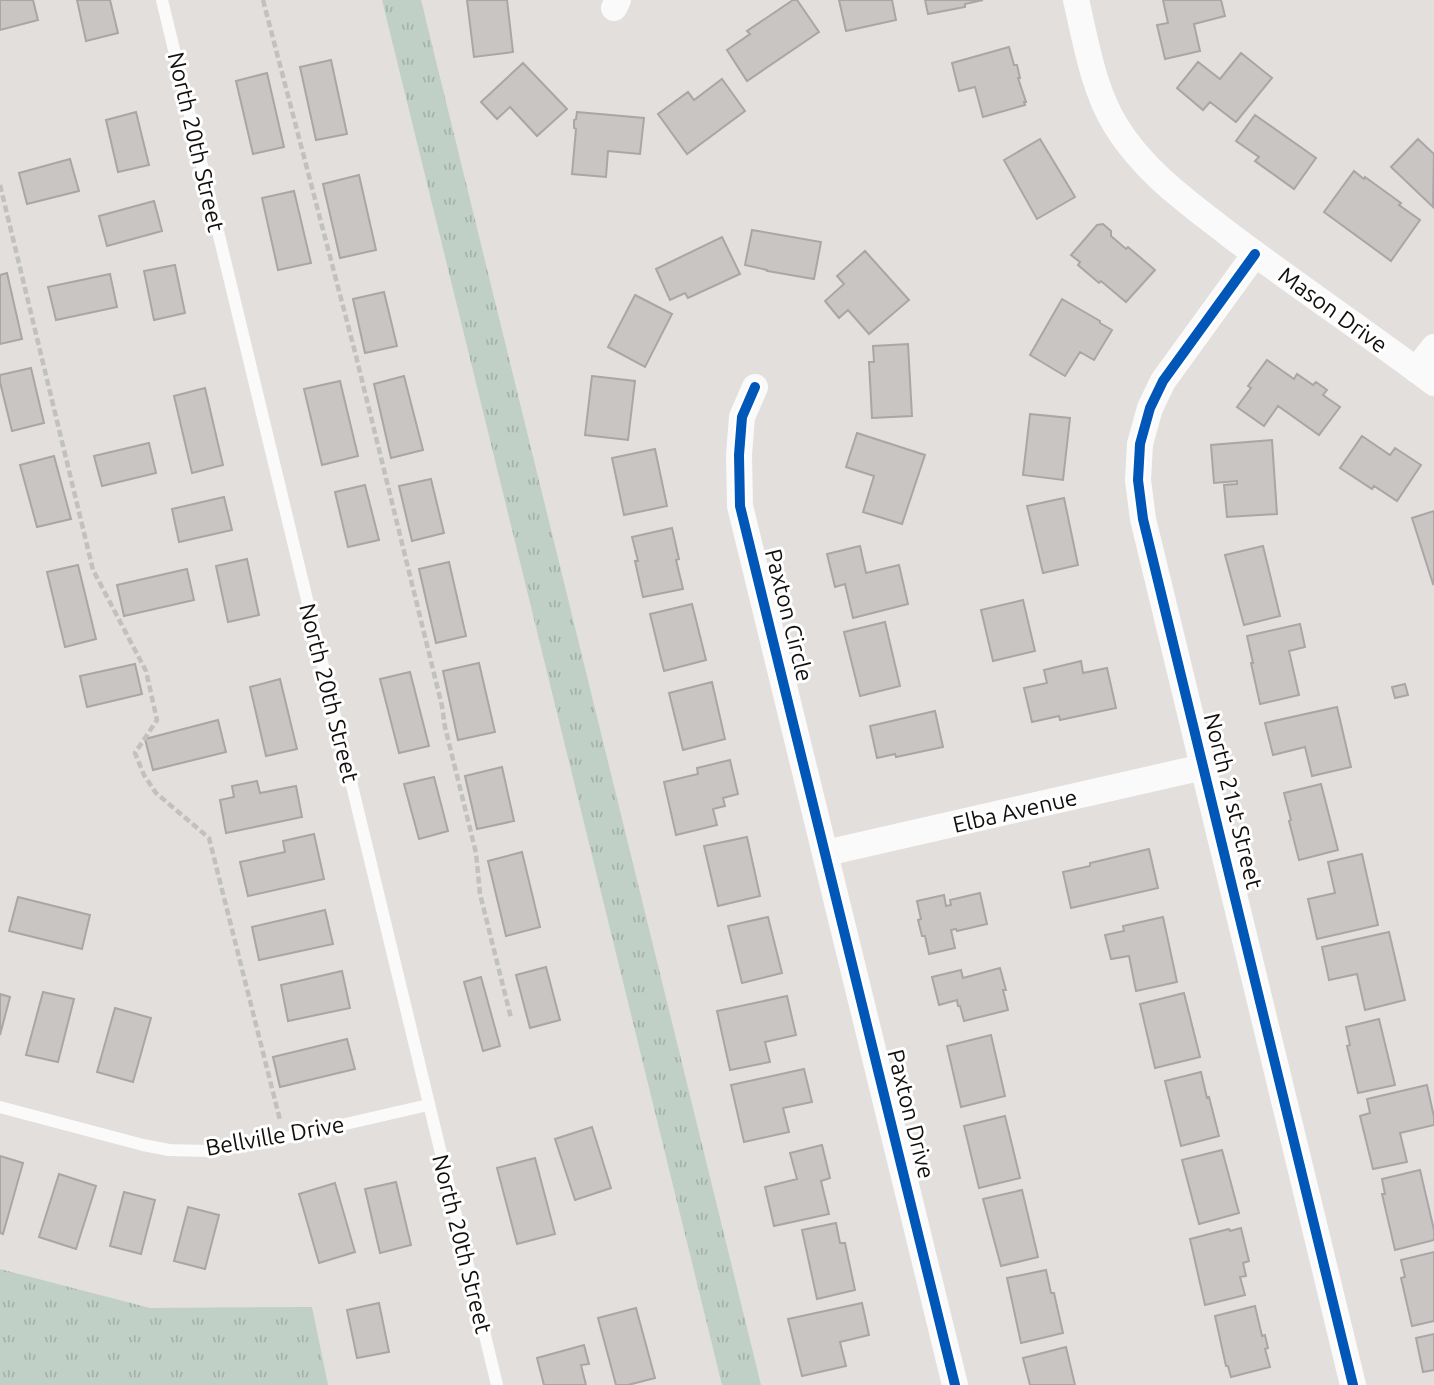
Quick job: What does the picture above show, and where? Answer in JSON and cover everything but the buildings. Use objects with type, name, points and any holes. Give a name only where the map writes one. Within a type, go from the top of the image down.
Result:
[{"type":"street","name":"Mason Drive","points":[[1076,0],[1100,95],[1133,151],[1156,176],[1255,254],[1425,376]]},
{"type":"street","name":"North 21st Street","points":[[1255,254],[1163,382],[1150,408],[1140,443],[1138,480],[1143,519],[1353,1385]]},
{"type":"street","points":[[1425,376],[1434,347]]},
{"type":"street","name":"Paxton Circle","points":[[755,387],[742,417],[739,455],[740,506],[826,853]]},
{"type":"street","name":"Elba Avenue","points":[[826,853],[1203,767]]},
{"type":"street","name":"Paxton Drive","points":[[826,853],[955,1385]]},
{"type":"lane","name":"North 20th Street","points":[[162,0],[497,1385]]},
{"type":"lane","name":"Bellville Drive","points":[[0,1107],[169,1150],[208,1152],[234,1149],[428,1105]]},
{"type":"path","points":[[263,0],[356,356],[442,705],[475,853],[480,894],[511,1018]]},
{"type":"path","points":[[0,186],[93,570],[146,671],[149,683],[157,720],[135,753],[144,775],[156,793],[209,838],[285,1138]]},
{"type":"green space","points":[[382,0],[421,0],[761,1385],[722,1385]]},
{"type":"green space","points":[[0,1269],[150,1308],[312,1307],[328,1385],[0,1385]]},
{"type":"cycle path","points":[[1255,254],[1163,381],[1150,408],[1140,444],[1138,480],[1143,519],[1353,1385]]},
{"type":"cycle path","points":[[755,387],[742,417],[739,455],[740,506],[955,1385]]}]
